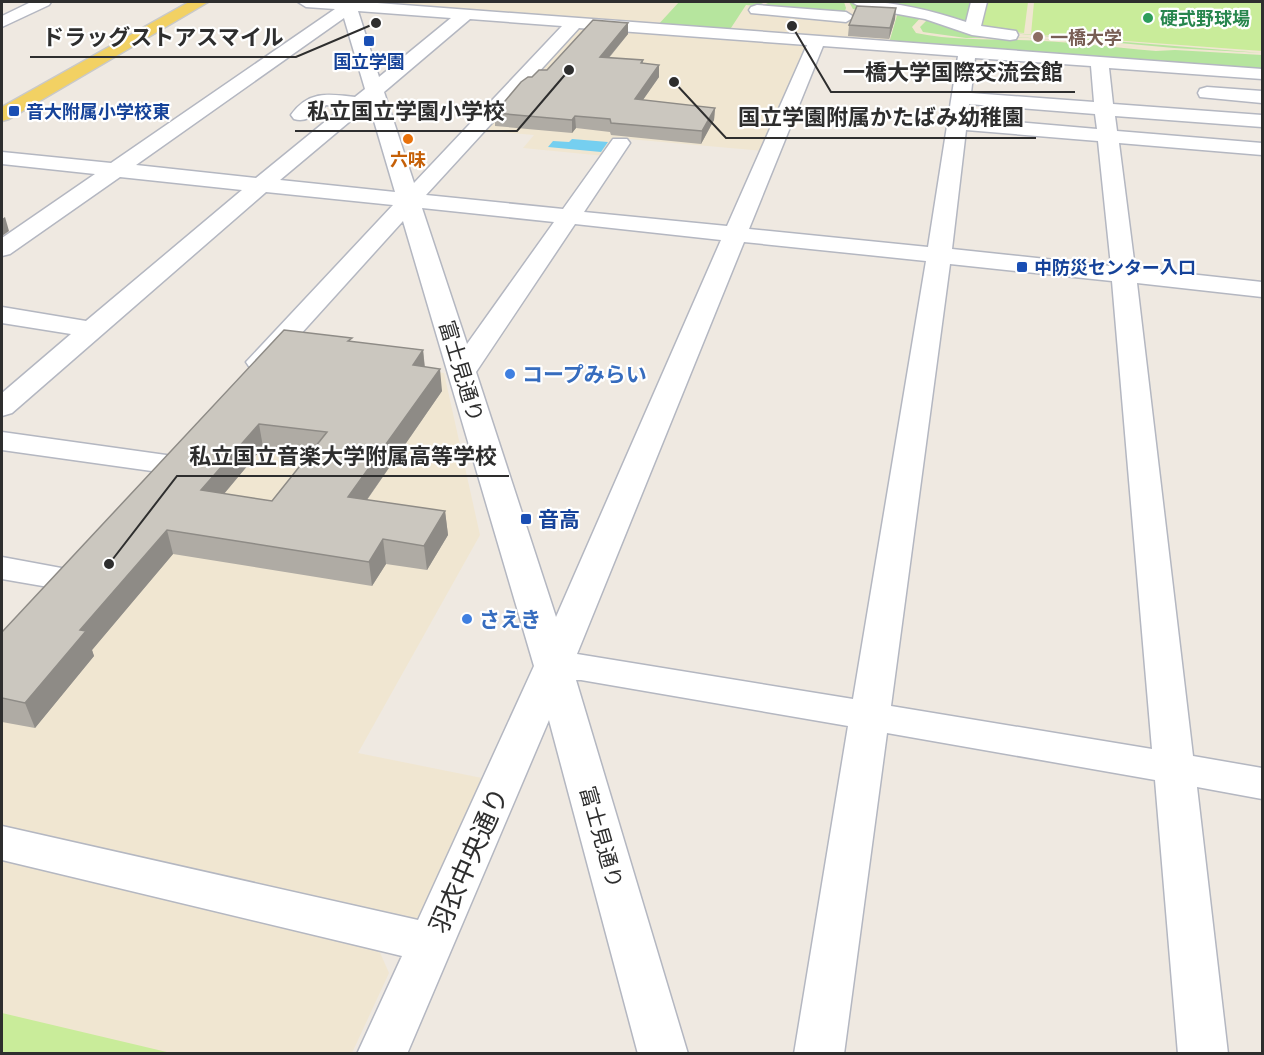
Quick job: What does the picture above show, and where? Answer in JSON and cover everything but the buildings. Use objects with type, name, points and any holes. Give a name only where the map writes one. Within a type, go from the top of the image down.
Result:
[{"type":"main road","points":[[2,115],[200,2]]},
{"type":"street","points":[[2,22],[43,2]]},
{"type":"street","points":[[306,2],[350,3],[466,14],[818,40],[968,76],[1102,93],[1263,121]]},
{"type":"street","points":[[860,2],[929,15],[968,76]]},
{"type":"street","points":[[819,1053],[979,2]]},
{"type":"street","points":[[2,249],[340,14],[350,3]]},
{"type":"street","name":"富士見通り","points":[[350,3],[553,666],[663,1053]]},
{"type":"street","points":[[737,32],[762,6],[845,15]]},
{"type":"street","points":[[2,407],[261,185],[466,14]]},
{"type":"street","points":[[929,15],[916,26],[919,32],[967,39],[1018,39],[1164,50]]},
{"type":"street","points":[[247,376],[575,22]]},
{"type":"street","points":[[968,76],[1032,37]]},
{"type":"street","name":"羽衣中央通り","points":[[382,1053],[553,666],[818,40]]},
{"type":"street","points":[[968,76],[1102,93],[1263,74]]},
{"type":"street","points":[[968,76],[1102,93],[1263,149]]},
{"type":"street","points":[[1193,92],[1263,97]]},
{"type":"street","points":[[1102,93],[1124,274],[1203,1053]]},
{"type":"street","points":[[300,115],[322,99],[360,103]]},
{"type":"street","points":[[462,371],[620,143]]},
{"type":"street","points":[[2,158],[1263,289]]},
{"type":"street","points":[[2,315],[93,330]]},
{"type":"street","points":[[2,441],[174,455],[141,490]]},
{"type":"street","points":[[2,568],[58,580]]},
{"type":"street","points":[[553,666],[582,667],[1263,783]]},
{"type":"street","points":[[2,843],[431,943]]},
{"type":"shaded area","name":"一橋大学","points":[[359,2],[1262,2],[1262,74],[889,43]]},
{"type":"shaded area","points":[[576,25],[813,43],[765,151],[617,138],[605,156],[523,148],[534,135],[479,130]]},
{"type":"shaded area","points":[[280,347],[444,373],[480,535],[358,753],[482,778],[416,923],[2,834],[2,647]]},
{"type":"shaded area","points":[[2,859],[378,948],[389,973],[352,1053],[2,1054]]},
{"type":"green space","points":[[679,2],[765,2],[757,6],[746,5],[729,31],[657,26]]},
{"type":"green space","points":[[770,2],[844,2],[846,8],[843,16],[762,6]]},
{"type":"green space","points":[[849,2],[922,14],[912,27],[916,33],[966,39],[1262,55],[1262,74],[889,43],[898,12],[853,9]]},
{"type":"green space","points":[[863,2],[977,2],[970,29],[931,14]]},
{"type":"green space","points":[[982,2],[1028,2],[1024,33],[976,29]]},
{"type":"green space","name":"硬式野球場","points":[[1034,2],[1262,2],[1262,51],[1031,34]]},
{"type":"green space","points":[[930,17],[984,34],[1159,49],[1015,37],[966,38],[923,32],[920,27]]},
{"type":"green space","points":[[977,30],[1262,53],[1174,48]]},
{"type":"green space","points":[[2,1013],[171,1053],[2,1053]]},
{"type":"water","points":[[572,139],[608,142],[601,152],[548,147],[553,141],[569,142]]},
{"type":"place","name":"硬式野球場","points":[[1148,18]]},
{"type":"place","name":"ドラッグストアスマイル","points":[[376,23]]},
{"type":"place","name":"一橋大学国際交流会館","points":[[792,26]]},
{"type":"place","name":"一橋大学","points":[[1038,37]]},
{"type":"place","name":"国立学園","points":[[369,41]]},
{"type":"place","name":"私立国立学園小学校","points":[[569,70]]},
{"type":"place","name":"国立学園附属かたばみ幼稚園","points":[[674,82]]},
{"type":"place","name":"音大附属小学校東","points":[[14,111]]},
{"type":"place","name":"六味","points":[[408,139]]},
{"type":"place","name":"中防災センター入口","points":[[1022,267]]},
{"type":"place","name":"コープみらい","points":[[510,374]]},
{"type":"place","name":"音高","points":[[526,519]]},
{"type":"place","name":"私立国立音楽大学附属高等学校","points":[[109,564]]},
{"type":"place","name":"さえき","points":[[467,619]]}]
